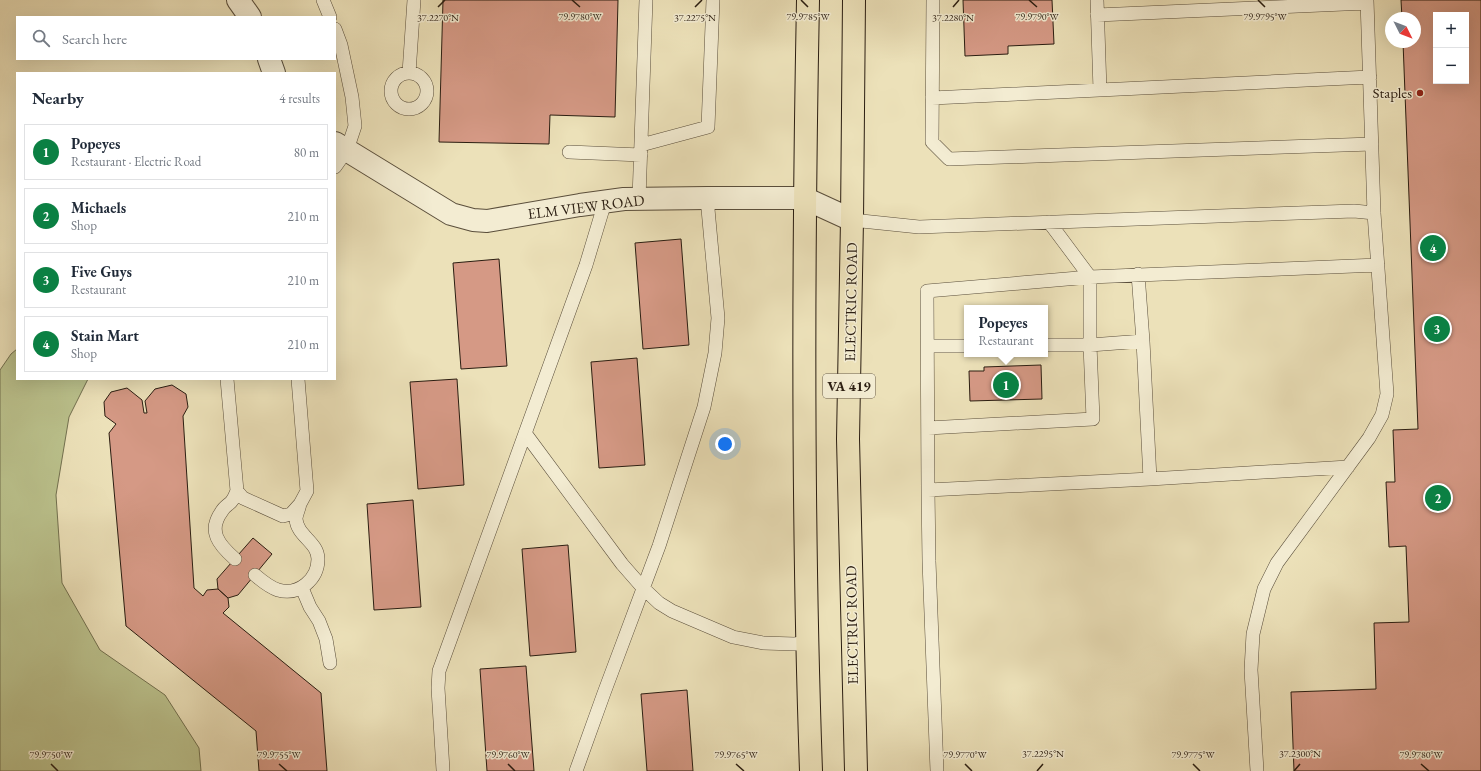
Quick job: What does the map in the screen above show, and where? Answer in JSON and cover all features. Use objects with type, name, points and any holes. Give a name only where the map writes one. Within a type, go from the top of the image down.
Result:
[{"type":"main road","name":"VA 419","points":[[808,0],[804,198],[804,432],[807,642],[811,771]]},
{"type":"main road","name":"ELECTRIC ROAD","points":[[854,0],[848,439],[856,771]]},
{"type":"street","points":[[238,0],[249,16]]},
{"type":"street","points":[[269,60],[274,72]]},
{"type":"street","name":"ELM VIEW ROAD","points":[[339,153],[451,214],[473,220],[487,220],[605,202],[639,199],[804,198],[852,220]]},
{"type":"lane","points":[[323,0],[330,16]]},
{"type":"lane","points":[[409,74],[414,0]]},
{"type":"lane","points":[[639,199],[646,0]]},
{"type":"lane","points":[[569,152],[641,150],[708,127],[713,0]]},
{"type":"lane","points":[[933,0],[932,142],[949,159],[1372,144]]},
{"type":"lane","points":[[1097,0],[1100,90]]},
{"type":"lane","points":[[1097,15],[1367,2],[1374,213],[1386,394],[1382,415],[1369,438],[1277,563],[1264,589],[1253,634],[1251,670],[1256,771]]},
{"type":"lane","points":[[336,32],[341,45],[352,97],[354,126],[339,153]]},
{"type":"lane","points":[[932,98],[1370,77]]},
{"type":"lane","points":[[576,771],[659,546],[704,407],[715,353],[718,318],[707,198]]},
{"type":"lane","points":[[443,770],[438,688],[439,671],[499,510],[525,433],[586,265],[605,202]]},
{"type":"lane","points":[[852,220],[919,227],[1354,211],[1374,213]]},
{"type":"lane","points":[[928,428],[1093,419],[1090,345],[1090,277],[1049,222]]},
{"type":"lane","points":[[937,771],[929,561],[927,291],[1138,274],[1378,265]]},
{"type":"lane","points":[[1138,274],[1150,479]]},
{"type":"lane","points":[[1048,345],[1090,345],[1143,341]]},
{"type":"lane","points":[[928,346],[964,346]]},
{"type":"lane","points":[[227,380],[236,491],[232,501],[222,510],[216,524],[216,536],[222,548],[235,559]]},
{"type":"lane","points":[[255,575],[265,584],[278,590],[290,592],[302,588],[312,579],[317,569],[318,557],[315,546],[300,530],[296,519],[300,504],[307,491],[298,380]]},
{"type":"lane","points":[[525,433],[622,564],[643,588],[659,603],[672,611],[726,635],[763,643],[795,644],[807,642]]},
{"type":"lane","points":[[928,490],[1150,479],[1348,466]]},
{"type":"lane","points":[[236,491],[243,498],[283,516],[291,514],[300,504]]},
{"type":"lane","points":[[302,588],[310,607],[319,621],[326,639],[330,663]]},
{"type":"green space","points":[[16,350],[16,380],[88,380],[69,417],[56,495],[62,583],[100,650],[165,695],[199,748],[201,771],[0,771],[0,370],[11,354]]},
{"type":"building","points":[[443,0],[618,0],[615,117],[550,115],[549,144],[439,142]]},
{"type":"building","points":[[963,0],[1052,0],[1054,44],[1008,46],[1008,54],[965,56]]},
{"type":"building","points":[[1401,0],[1481,0],[1481,771],[1294,771],[1291,692],[1376,689],[1374,623],[1409,622],[1406,546],[1389,547],[1386,482],[1395,482],[1393,430],[1418,429],[1403,48],[1421,48],[1421,12],[1402,12]]},
{"type":"building","points":[[681,239],[689,345],[643,349],[635,243]]},
{"type":"building","points":[[499,259],[507,366],[461,369],[453,263]]},
{"type":"building","points":[[637,358],[645,465],[599,468],[591,362]]},
{"type":"building","points":[[1041,365],[1042,399],[970,401],[969,371],[984,371],[984,367]]},
{"type":"building","points":[[457,379],[464,485],[418,489],[410,382]]},
{"type":"building","points":[[172,385],[186,394],[188,407],[183,416],[194,588],[203,596],[207,590],[218,589],[228,598],[229,607],[223,613],[321,693],[327,771],[259,771],[256,731],[126,626],[109,433],[116,424],[105,416],[104,402],[111,392],[127,388],[142,400],[144,413],[147,413],[145,401],[155,389]]},
{"type":"building","points":[[413,500],[421,607],[374,610],[367,504]]},
{"type":"building","points":[[253,538],[272,554],[238,595],[228,598],[218,589],[217,579]]},
{"type":"building","points":[[568,545],[576,652],[530,656],[522,549]]},
{"type":"building","points":[[526,666],[534,771],[487,771],[480,669]]},
{"type":"building","points":[[687,690],[693,771],[647,771],[641,694]]},
{"type":"place","name":"Staples","points":[[1420,93]]},
{"type":"place","name":"Stain Mart","points":[[1433,248]]},
{"type":"place","name":"Five Guys","points":[[1437,329]]},
{"type":"place","name":"Popeyes","points":[[1006,385]]},
{"type":"place","name":"Michaels","points":[[1438,498]]}]
